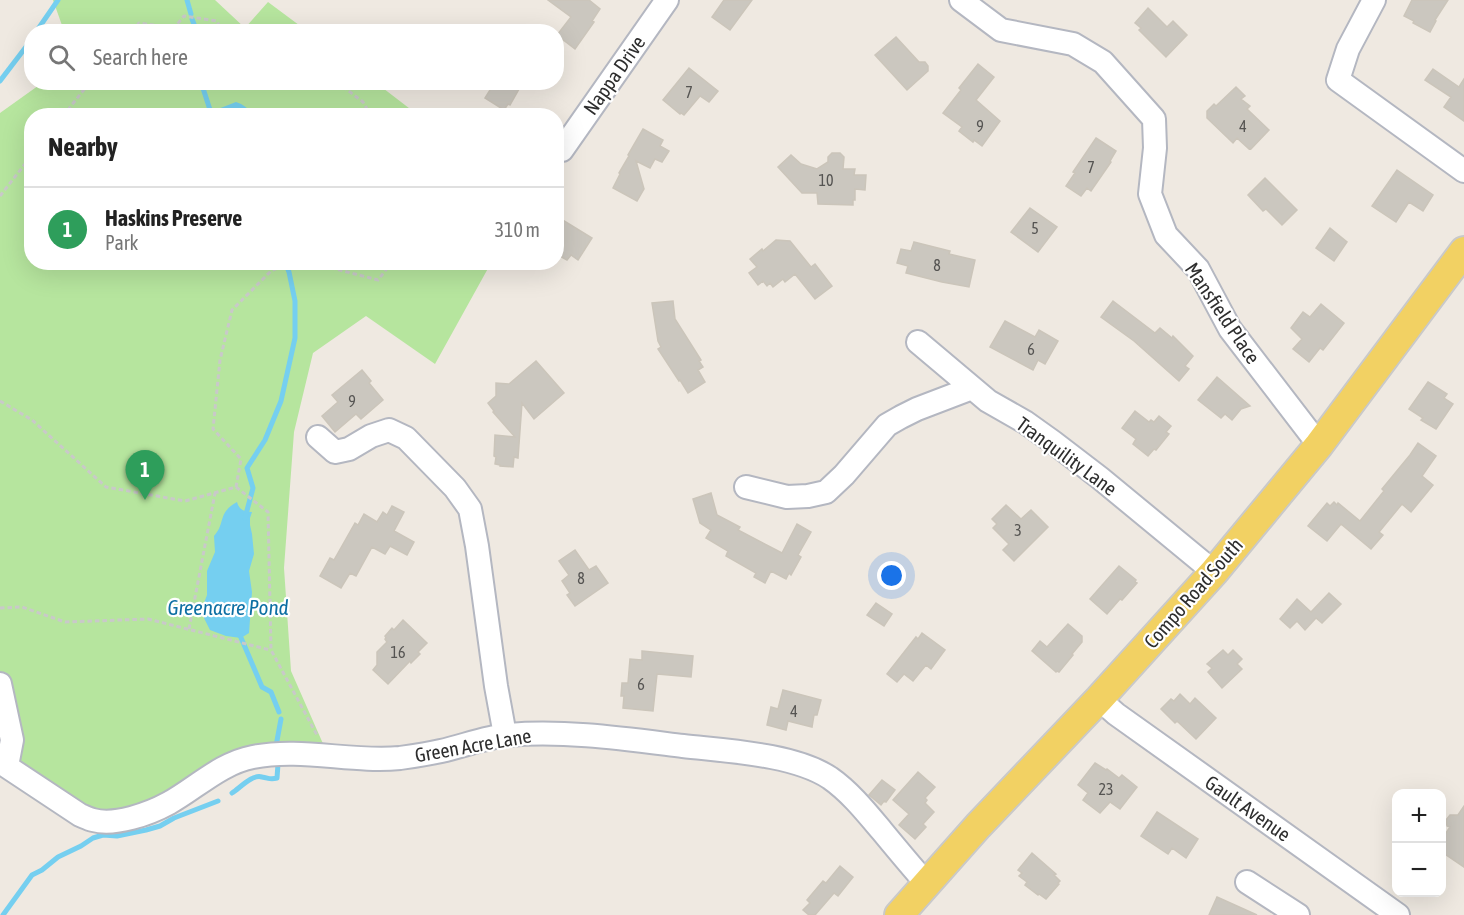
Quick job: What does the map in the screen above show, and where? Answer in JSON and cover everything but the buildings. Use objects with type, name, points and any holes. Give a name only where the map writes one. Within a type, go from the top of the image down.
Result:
[{"type":"main road","name":"Compo Road South","points":[[899,915],[978,826],[1099,699],[1214,572],[1319,445],[1464,251]]},
{"type":"street","name":"Nappa Drive","points":[[564,147],[667,0]]},
{"type":"street","name":"Mansfield Place","points":[[961,0],[1001,30],[1073,44],[1103,62],[1154,119],[1155,148],[1150,194],[1166,235],[1198,269],[1230,329],[1319,445]]},
{"type":"street","points":[[1374,0],[1348,49],[1338,80],[1464,171]]},
{"type":"street","name":"Tranquility Lane","points":[[918,342],[988,401],[1053,441],[1214,572]]},
{"type":"street","points":[[746,487],[787,497],[826,492],[844,475],[887,425],[917,409],[972,388]]},
{"type":"street","points":[[318,437],[335,452],[349,449],[371,436],[389,430],[406,438],[455,488],[470,509],[505,735]]},
{"type":"street","points":[[0,684],[12,740],[3,764]]},
{"type":"street","name":"Gault Avenue","points":[[1099,699],[1116,714],[1398,915]]},
{"type":"street","name":"Green Acre Lane","points":[[3,764],[80,815],[107,821],[127,819],[160,807],[232,764],[252,757],[277,754],[398,758],[439,752],[505,735],[539,733],[621,738],[747,753],[799,764],[830,778],[860,805],[926,883]]},
{"type":"street","points":[[1247,882],[1298,915]]},
{"type":"path","points":[[177,24],[184,16],[217,21],[218,24]]},
{"type":"path","points":[[69,108],[84,90]]},
{"type":"path","points":[[347,90],[363,102],[366,108]]},
{"type":"path","points":[[0,196],[24,165]]},
{"type":"path","points":[[236,487],[241,459],[213,429],[220,360],[232,310],[274,270]]},
{"type":"path","points":[[340,270],[378,280],[386,270]]},
{"type":"path","points":[[0,401],[32,420],[106,487],[185,501],[236,487]]},
{"type":"path","points":[[236,487],[268,512],[271,650],[328,754]]},
{"type":"path","points":[[189,629],[215,493]]},
{"type":"path","points":[[0,608],[22,607],[65,622],[148,619],[271,650]]},
{"type":"green space","points":[[53,0],[215,0],[241,24],[62,24]]},
{"type":"green space","points":[[268,2],[298,24],[249,24]]},
{"type":"green space","points":[[32,90],[385,90],[409,108],[24,108],[24,270],[487,270],[435,364],[366,316],[313,353],[294,432],[284,568],[291,671],[328,755],[232,764],[107,821],[0,765],[0,113]]},
{"type":"water","points":[[236,102],[247,108],[220,108]]},
{"type":"water","name":"Greenacre Pond","points":[[237,502],[243,510],[252,512],[250,525],[254,554],[249,571],[252,592],[249,633],[241,638],[226,636],[210,630],[204,618],[207,571],[215,552],[214,536],[224,514]]},
{"type":"waterway","points":[[42,24],[58,0]]},
{"type":"waterway","points":[[187,0],[191,14]]},
{"type":"waterway","points":[[192,19],[194,24]]},
{"type":"waterway","points":[[0,81],[24,50]]},
{"type":"waterway","points":[[204,90],[209,108]]},
{"type":"waterway","points":[[245,518],[253,488],[247,468],[265,440],[281,401],[295,338],[295,301],[288,270]]},
{"type":"waterway","points":[[239,633],[262,687],[271,692],[279,712]]},
{"type":"waterway","points":[[276,746],[281,719]]},
{"type":"waterway","points":[[232,793],[254,778],[277,778],[278,764]]},
{"type":"waterway","points":[[3,915],[32,875],[58,857],[93,838],[103,835],[117,836],[160,826],[174,818],[218,801]]},
{"type":"place","name":"Haskins Preserve","points":[[145,500]]}]
